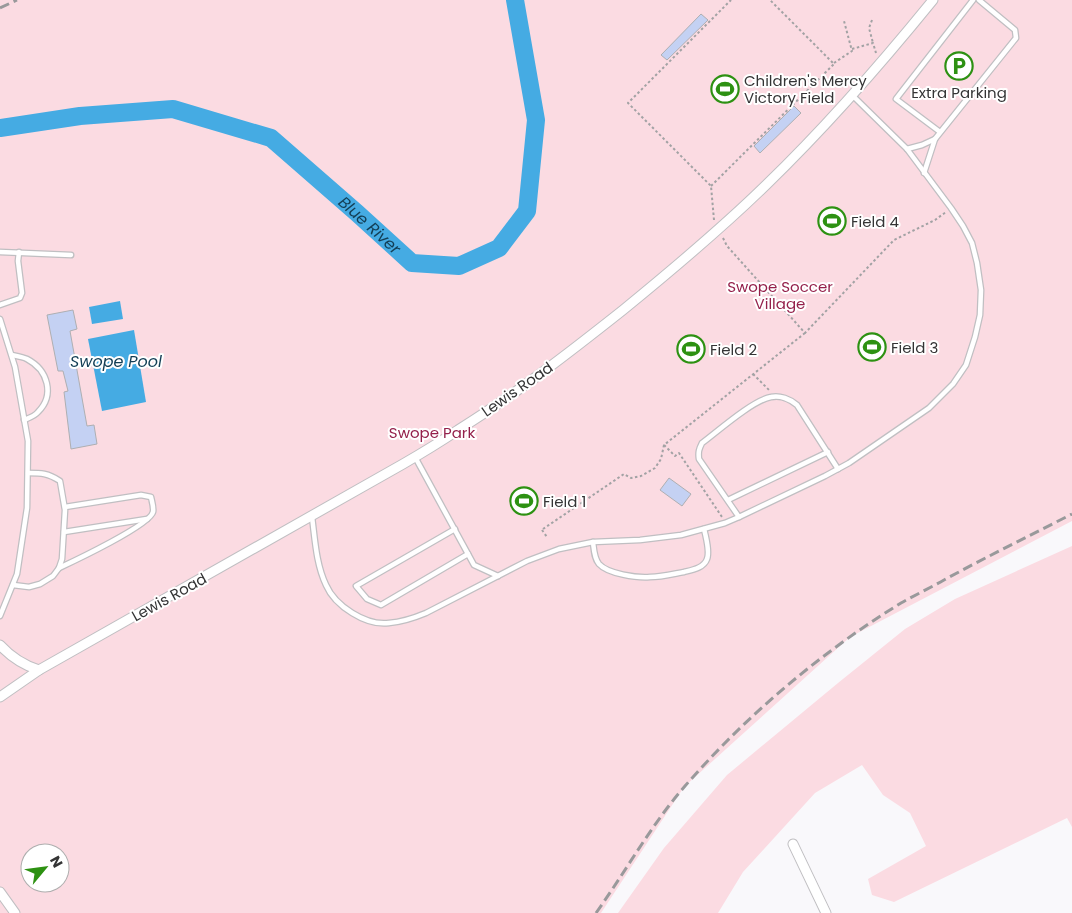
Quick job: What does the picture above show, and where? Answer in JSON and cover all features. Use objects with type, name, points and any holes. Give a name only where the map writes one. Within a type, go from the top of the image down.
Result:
[{"type":"street","name":"Lewis Road","points":[[0,697],[39,670],[415,457],[459,430],[572,351],[668,274],[765,186],[852,95],[895,47],[933,0]]},
{"type":"street","points":[[0,645],[24,665],[39,670]]},
{"type":"street","points":[[792,844],[826,913]]},
{"type":"street","points":[[0,892],[15,913]]},
{"type":"lane","points":[[940,132],[896,99],[973,0]]},
{"type":"lane","points":[[924,172],[935,139],[1016,38],[1015,30],[979,0]]},
{"type":"lane","points":[[312,517],[318,561],[326,586],[338,601],[351,612],[368,621],[387,624],[409,620],[426,613],[527,561],[559,549],[593,542],[640,540],[681,535],[739,517],[850,463],[929,408],[953,384],[966,365],[980,315],[981,290],[977,263],[972,243],[963,226],[907,149],[852,95]]},
{"type":"lane","points":[[907,149],[935,139]]},
{"type":"lane","points":[[0,252],[71,255]]},
{"type":"lane","points":[[0,305],[20,298],[22,293],[18,261],[19,252]]},
{"type":"lane","points":[[0,319],[15,367],[28,441],[27,508],[17,574],[0,616]]},
{"type":"lane","points":[[12,355],[26,358],[38,366],[46,377],[48,389],[46,402],[37,413],[24,420]]},
{"type":"lane","points":[[739,517],[699,459],[699,447],[744,411],[764,400],[778,397],[792,401],[803,413],[838,469]]},
{"type":"lane","points":[[728,500],[828,452]]},
{"type":"lane","points":[[415,457],[474,565],[498,576]]},
{"type":"lane","points":[[12,585],[29,586],[40,584],[53,576],[59,568],[62,559],[65,507],[60,481],[51,475],[28,473]]},
{"type":"lane","points":[[59,568],[129,532],[151,518],[154,511],[151,497],[141,495],[65,507]]},
{"type":"lane","points":[[64,532],[151,518]]},
{"type":"lane","points":[[455,529],[356,586],[367,599],[380,605],[468,554]]},
{"type":"lane","points":[[593,542],[594,554],[598,563],[605,568],[628,576],[650,578],[692,570],[703,565],[707,559],[707,542],[704,529]]},
{"type":"path","points":[[714,223],[711,186],[628,103],[730,0]]},
{"type":"path","points":[[770,0],[834,64]]},
{"type":"path","points":[[872,20],[869,28],[877,56]]},
{"type":"path","points":[[711,186],[834,64],[852,51],[844,21]]},
{"type":"path","points":[[852,48],[873,43]]},
{"type":"path","points":[[547,537],[543,529],[624,474],[631,478],[641,476],[655,468],[661,459],[664,445],[805,333],[894,240],[935,220],[946,212]]},
{"type":"path","points":[[724,238],[727,246],[805,333]]},
{"type":"path","points":[[664,445],[675,456],[679,453],[723,518]]},
{"type":"green space","name":"Swope Park","points":[[0,0],[1072,0],[1072,521],[850,637],[684,787],[601,913],[0,913]]},
{"type":"green space","points":[[1072,546],[1072,827],[1067,818],[894,902],[872,895],[868,879],[926,846],[910,813],[883,795],[862,765],[815,793],[743,872],[718,913],[618,913],[664,848],[727,775],[838,683],[905,629],[955,599]]},
{"type":"water","points":[[120,301],[123,319],[92,324],[89,307]]},
{"type":"water","name":"Swope Pool","points":[[134,330],[146,402],[102,411],[88,339]]},
{"type":"building","points":[[701,14],[708,20],[667,60],[661,55]]},
{"type":"building","points":[[794,106],[801,113],[760,153],[754,146]]},
{"type":"building","points":[[73,310],[77,329],[70,331],[87,426],[94,425],[97,444],[71,449],[64,392],[68,391],[63,371],[58,371],[47,315]]},
{"type":"building","points":[[669,478],[691,494],[682,506],[660,490]]},
{"type":"waterway","name":"Blue River","points":[[0,128],[80,116],[173,109],[271,138],[412,263],[459,266],[499,248],[527,211],[536,120],[515,0]]},
{"type":"railway","points":[[0,8],[17,0]]},
{"type":"railway","points":[[596,913],[650,832],[685,786],[759,710],[813,664],[901,603],[1072,514]]},
{"type":"place","name":"Extra Parking","points":[[959,66]]},
{"type":"place","name":"Children's Mercy Victory Field","points":[[725,89]]},
{"type":"place","name":"Field 4","points":[[832,221]]},
{"type":"place","name":"Field 3","points":[[872,347]]},
{"type":"place","name":"Field 2","points":[[691,349]]},
{"type":"place","name":"Field 1","points":[[524,501]]},
{"type":"park label","name":"Swope Soccer Village","points":[[780,294]]}]
